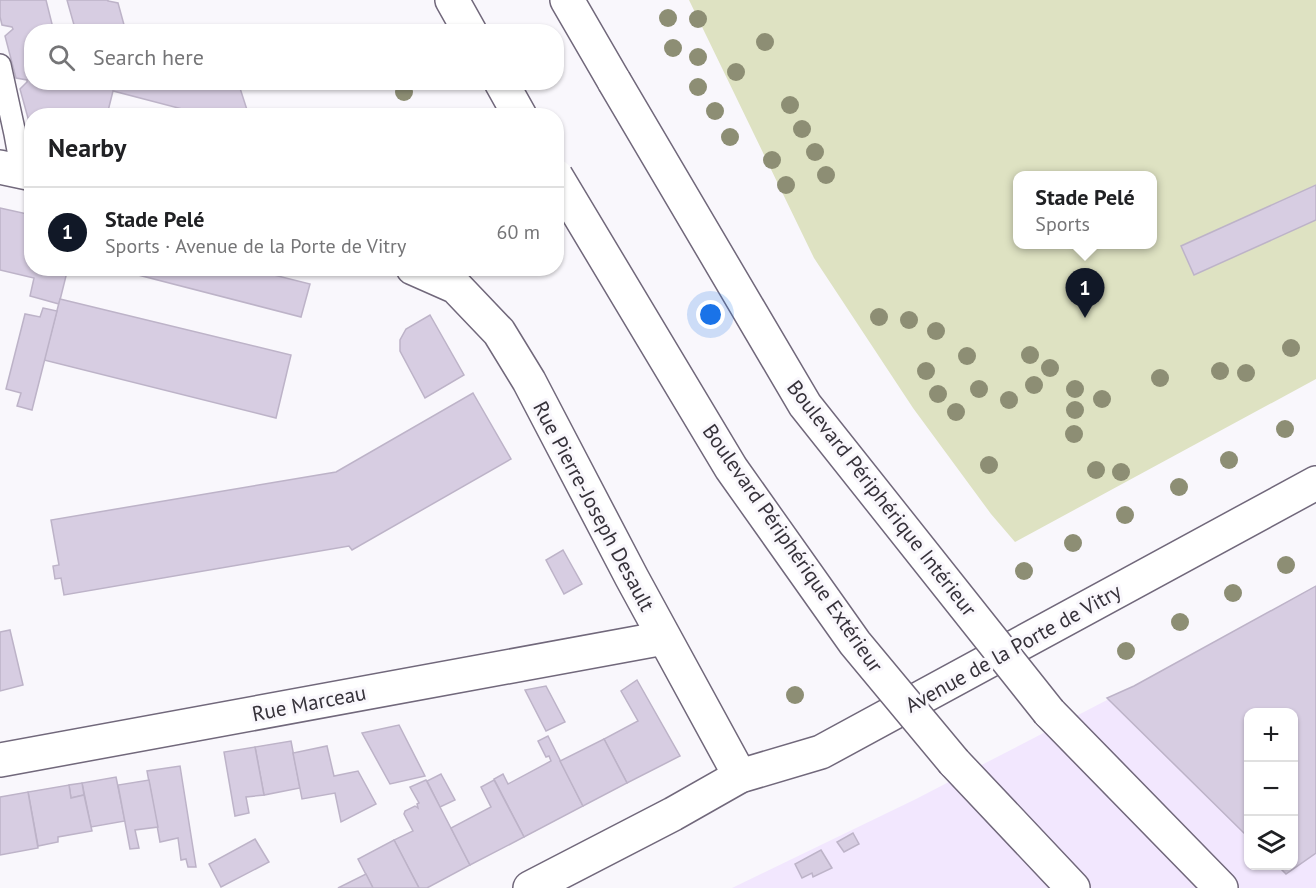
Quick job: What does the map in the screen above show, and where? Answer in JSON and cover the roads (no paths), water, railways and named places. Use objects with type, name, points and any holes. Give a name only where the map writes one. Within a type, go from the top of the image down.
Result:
[{"type":"main road","points":[[452,0],[466,24]]},
{"type":"main road","name":"Boulevard Périphérique Intérieur","points":[[567,0],[805,405],[1049,712],[1221,888]]},
{"type":"main road","points":[[505,90],[516,108]]},
{"type":"main road","name":"Boulevard Périphérique Extérieur","points":[[564,189],[731,468],[855,643],[954,762],[1073,888]]},
{"type":"main road","name":"Rue Pierre-Joseph Desault","points":[[431,276],[456,287],[499,332],[529,381],[664,638],[740,776]]},
{"type":"main road","name":"Avenue de la Porte de Vitry","points":[[530,888],[740,776],[821,752],[1316,483]]},
{"type":"main road","name":"Rue Marceau","points":[[0,760],[664,638]]},
{"type":"lane","points":[[0,65],[15,134],[18,171]]},
{"type":"place","name":"Stade Pelé","points":[[1085,318]]}]
